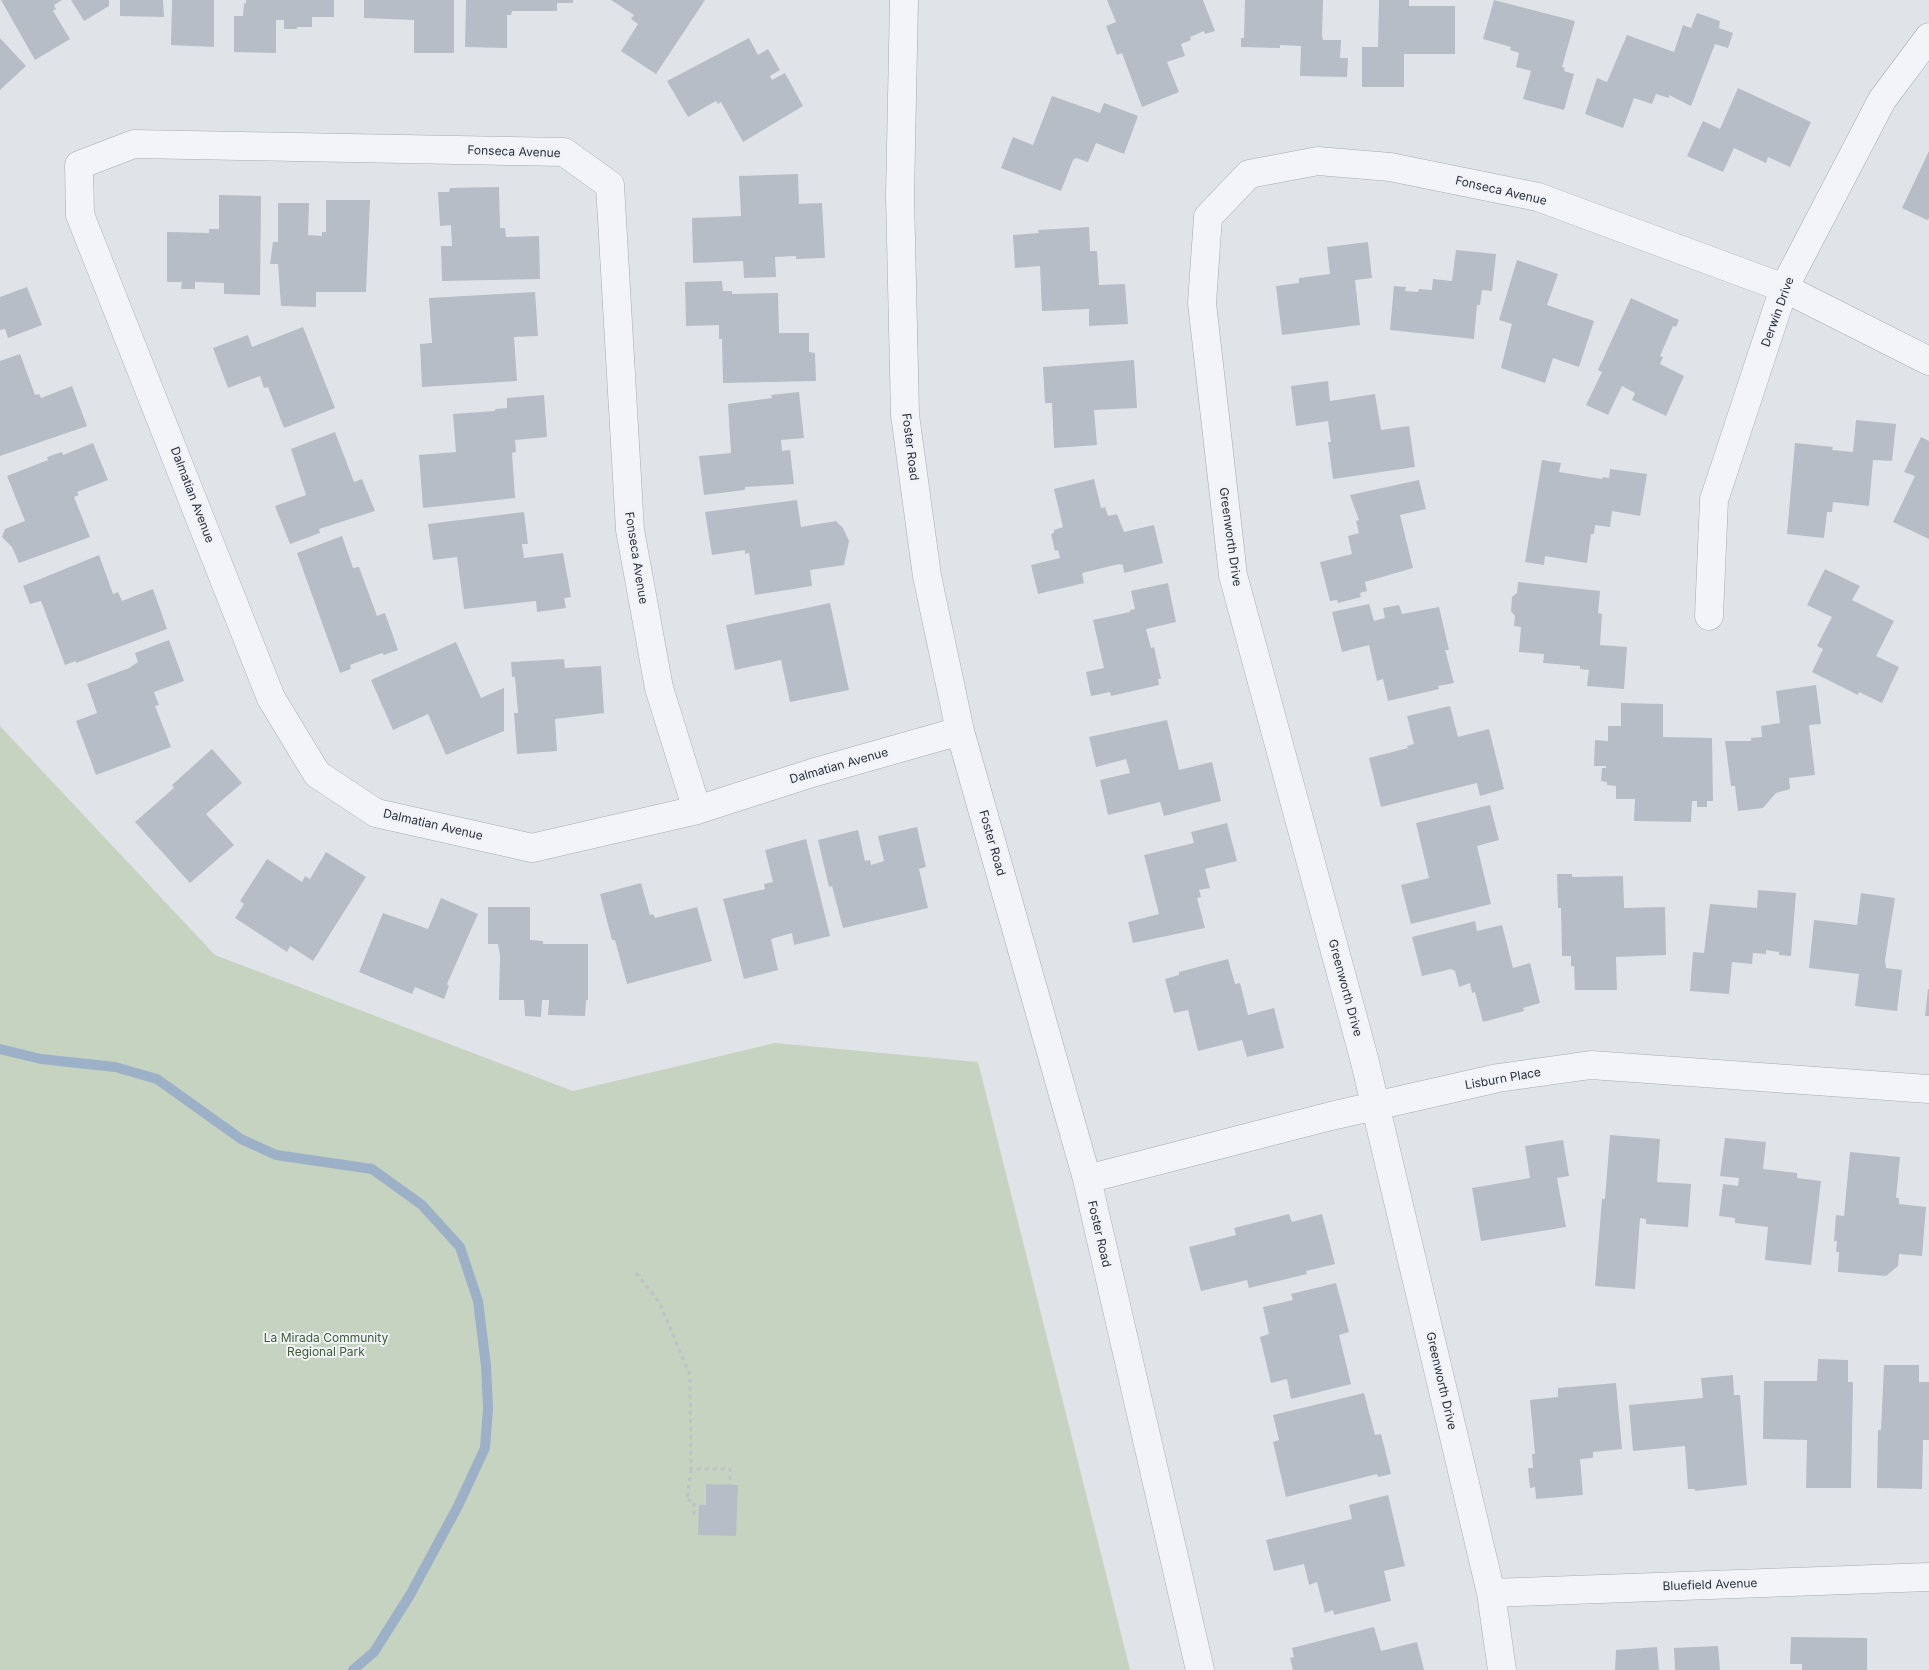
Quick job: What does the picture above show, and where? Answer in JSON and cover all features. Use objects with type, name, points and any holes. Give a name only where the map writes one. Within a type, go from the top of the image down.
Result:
[{"type":"street","name":"Foster Road","points":[[904,0],[900,196],[905,415],[927,576],[960,731],[1087,1179],[1200,1670]]},
{"type":"street","name":"Derwin Drive","points":[[1709,616],[1714,500],[1784,288],[1882,100],[1929,37]]},
{"type":"street","name":"Fonseca Avenue","points":[[119,308],[80,216],[79,165],[134,144],[564,152],[610,185],[630,530],[659,688],[697,810]]},
{"type":"street","name":"Fonseca Avenue","points":[[1202,303],[1208,217],[1249,174],[1318,161],[1390,167],[1538,197],[1784,288],[1929,361]]},
{"type":"street","name":"Greenworth Drive","points":[[1202,303],[1233,575],[1376,1107],[1491,1593],[1502,1670]]},
{"type":"street","name":"Dalmatian Avenue","points":[[119,308],[271,698],[317,774],[376,812],[532,848],[697,810],[812,773],[960,731]]},
{"type":"street","name":"Lisburn Place","points":[[1087,1179],[1498,1078],[1591,1065],[1929,1089]]},
{"type":"street","name":"Bluefield Avenue","points":[[1491,1593],[1929,1577]]},
{"type":"path","points":[[636,1273],[659,1302],[690,1375],[691,1469],[687,1500],[694,1501],[694,1513],[698,1513]]},
{"type":"path","points":[[691,1469],[730,1469],[730,1485]]},
{"type":"green space","name":"La Mirada Community Regional Park","points":[[0,726],[215,955],[573,1091],[775,1043],[978,1062],[1130,1670],[0,1670]]},
{"type":"building","points":[[1,0],[62,0],[54,5],[56,9],[53,11],[70,39],[35,60]]},
{"type":"building","points":[[71,0],[109,0],[109,6],[84,21]]},
{"type":"building","points":[[120,0],[163,0],[164,17],[120,16]]},
{"type":"building","points":[[172,0],[214,0],[214,47],[171,45]]},
{"type":"building","points":[[246,0],[334,0],[334,17],[312,17],[312,27],[297,27],[297,29],[284,29],[284,20],[276,20],[276,53],[234,52],[234,16],[243,16]]},
{"type":"building","points":[[364,0],[454,0],[454,53],[414,53],[414,20],[364,18]]},
{"type":"building","points":[[466,0],[573,0],[573,3],[557,3],[557,11],[512,11],[511,15],[507,15],[507,48],[465,47]]},
{"type":"building","points":[[611,0],[705,0],[656,74],[621,51],[638,24],[631,19],[634,15]]},
{"type":"building","points":[[1107,0],[1203,0],[1215,31],[1205,34],[1204,31],[1190,37],[1191,40],[1181,44],[1185,56],[1167,62],[1179,92],[1142,107],[1122,53],[1117,55],[1106,26],[1116,22]]},
{"type":"building","points":[[1245,0],[1323,0],[1323,40],[1341,40],[1340,58],[1348,58],[1347,77],[1300,76],[1301,46],[1280,45],[1280,48],[1241,47],[1241,38],[1244,38]]},
{"type":"building","points":[[1379,0],[1409,0],[1409,6],[1455,6],[1455,54],[1404,54],[1404,87],[1362,87],[1362,47],[1378,47]]},
{"type":"building","points":[[1494,0],[1575,21],[1562,67],[1565,68],[1564,71],[1574,74],[1564,110],[1523,99],[1531,71],[1516,67],[1519,53],[1510,50],[1511,47],[1483,39]]},
{"type":"building","points":[[1697,13],[1720,21],[1719,28],[1733,33],[1728,48],[1715,44],[1691,106],[1669,95],[1669,98],[1656,94],[1652,104],[1634,98],[1623,128],[1585,114],[1597,78],[1607,82],[1627,35],[1674,52],[1683,25],[1691,28]]},
{"type":"building","points":[[0,38],[26,66],[0,90]]},
{"type":"building","points":[[749,38],[758,55],[768,49],[780,70],[770,76],[772,80],[785,73],[803,106],[743,142],[721,102],[718,104],[716,101],[688,117],[667,81]]},
{"type":"building","points":[[1738,88],[1811,122],[1790,167],[1768,157],[1766,163],[1734,148],[1723,172],[1687,156],[1703,121],[1720,129]]},
{"type":"building","points":[[1052,96],[1100,113],[1104,103],[1138,116],[1124,154],[1096,143],[1088,162],[1076,158],[1073,160],[1061,191],[1001,168],[1013,137],[1033,145]]},
{"type":"building","points":[[1929,151],[1929,219],[1927,220],[1902,208]]},
{"type":"building","points":[[798,174],[799,204],[822,203],[825,258],[796,259],[796,256],[775,257],[776,277],[744,278],[743,261],[693,263],[692,218],[741,216],[739,176]]},
{"type":"building","points":[[499,187],[500,228],[505,228],[506,237],[539,236],[540,279],[442,281],[441,246],[452,246],[451,225],[440,226],[438,192],[449,192],[450,188]]},
{"type":"building","points":[[219,195],[261,196],[260,295],[224,294],[224,283],[195,282],[195,289],[181,289],[182,282],[167,282],[167,232],[209,233],[209,229],[219,229]]},
{"type":"building","points":[[326,200],[370,200],[366,292],[316,292],[316,307],[281,306],[278,264],[270,264],[273,242],[278,242],[278,203],[309,203],[308,235],[322,236],[322,232],[326,232]]},
{"type":"building","points":[[1089,227],[1090,251],[1097,251],[1099,285],[1125,284],[1128,324],[1089,326],[1089,309],[1042,311],[1040,266],[1015,268],[1013,235],[1039,233],[1038,230]]},
{"type":"building","points":[[1368,242],[1372,278],[1355,280],[1360,325],[1282,335],[1276,286],[1299,283],[1299,278],[1330,274],[1327,247]]},
{"type":"building","points":[[1456,250],[1496,254],[1492,291],[1482,290],[1480,305],[1477,305],[1474,339],[1390,330],[1394,286],[1406,287],[1405,291],[1418,292],[1419,289],[1432,290],[1433,279],[1452,281]]},
{"type":"building","points":[[1517,260],[1558,274],[1547,305],[1594,321],[1579,367],[1553,358],[1545,383],[1501,368],[1512,324],[1499,320]]},
{"type":"building","points":[[722,281],[723,291],[732,291],[732,294],[778,293],[779,333],[809,333],[809,352],[815,353],[816,381],[723,383],[722,339],[719,339],[719,325],[686,326],[685,282]]},
{"type":"building","points":[[27,287],[42,325],[8,338],[5,329],[0,330],[0,297]]},
{"type":"building","points":[[535,292],[538,336],[514,337],[517,381],[422,387],[420,344],[432,343],[429,298]]},
{"type":"building","points":[[1631,298],[1679,320],[1676,327],[1673,326],[1660,356],[1663,357],[1660,364],[1684,376],[1666,416],[1632,400],[1635,393],[1622,386],[1608,415],[1586,405],[1602,372],[1598,370]]},
{"type":"building","points":[[303,327],[335,408],[284,428],[268,387],[264,388],[260,376],[228,388],[213,348],[248,335],[252,347]]},
{"type":"building","points":[[20,354],[35,395],[39,394],[41,398],[72,386],[87,426],[0,456],[0,361]]},
{"type":"building","points":[[1134,360],[1137,408],[1094,410],[1097,445],[1054,448],[1052,403],[1045,403],[1043,367]]},
{"type":"building","points":[[1328,381],[1330,401],[1375,394],[1381,430],[1409,426],[1415,467],[1333,479],[1328,442],[1331,442],[1328,421],[1296,426],[1291,386]]},
{"type":"building","points":[[799,392],[804,438],[781,440],[782,451],[790,450],[794,484],[745,487],[745,490],[704,495],[699,456],[731,453],[728,404],[772,398],[771,395]]},
{"type":"building","points":[[544,395],[547,437],[515,440],[516,452],[512,453],[515,498],[423,508],[419,455],[456,452],[453,414],[495,411],[495,409],[507,408],[507,398]]},
{"type":"building","points":[[1856,420],[1896,424],[1892,461],[1873,460],[1869,506],[1833,502],[1832,512],[1827,512],[1824,538],[1787,534],[1795,443],[1833,447],[1832,450],[1853,452]]},
{"type":"building","points":[[335,432],[354,482],[362,479],[375,511],[319,529],[320,533],[290,544],[275,506],[306,495],[291,449]]},
{"type":"building","points":[[1921,437],[1929,441],[1929,539],[1893,522],[1915,476],[1904,472]]},
{"type":"building","points":[[93,443],[108,480],[77,492],[79,495],[74,497],[90,537],[19,563],[12,547],[2,537],[5,529],[25,521],[7,476],[48,460],[47,457],[62,452],[63,455]]},
{"type":"building","points":[[1542,460],[1561,463],[1559,472],[1602,479],[1603,477],[1609,478],[1610,469],[1647,474],[1640,516],[1612,511],[1610,527],[1595,525],[1594,534],[1591,534],[1587,563],[1545,556],[1544,565],[1525,562]]},
{"type":"building","points":[[1094,479],[1101,508],[1105,507],[1108,516],[1117,514],[1124,532],[1154,525],[1163,563],[1124,573],[1123,565],[1119,564],[1082,573],[1084,583],[1038,594],[1031,565],[1060,558],[1058,550],[1055,551],[1051,534],[1054,533],[1054,530],[1063,527],[1054,489]]},
{"type":"building","points":[[1419,480],[1426,509],[1400,515],[1413,568],[1365,582],[1367,591],[1360,593],[1361,597],[1338,603],[1337,600],[1330,601],[1320,562],[1352,554],[1348,536],[1359,533],[1356,521],[1359,520],[1350,495]]},
{"type":"building","points":[[797,500],[801,527],[836,521],[843,528],[849,541],[844,565],[810,570],[812,586],[755,595],[749,553],[745,554],[745,550],[712,555],[705,512]]},
{"type":"building","points":[[524,512],[528,544],[522,544],[524,558],[563,553],[571,597],[564,598],[566,608],[537,612],[536,601],[464,609],[457,557],[433,560],[428,524]]},
{"type":"building","points":[[342,536],[353,568],[359,567],[377,616],[385,613],[398,650],[384,655],[382,653],[350,665],[351,669],[340,673],[297,553]]},
{"type":"building","points":[[99,555],[113,594],[118,592],[122,601],[153,589],[167,629],[76,663],[76,661],[65,665],[41,601],[30,604],[23,586]]},
{"type":"building","points":[[1825,569],[1860,586],[1852,600],[1894,621],[1876,656],[1899,667],[1882,703],[1859,692],[1858,695],[1812,672],[1823,649],[1817,646],[1832,617],[1807,605]]},
{"type":"building","points":[[1518,582],[1600,591],[1598,613],[1602,614],[1600,645],[1627,647],[1624,689],[1587,686],[1589,670],[1580,669],[1580,666],[1543,663],[1544,654],[1519,652],[1521,627],[1514,626],[1515,616],[1511,611],[1512,597],[1517,593]]},
{"type":"building","points":[[1168,583],[1176,622],[1146,629],[1151,648],[1154,647],[1161,679],[1158,679],[1159,685],[1111,696],[1110,692],[1091,696],[1086,672],[1104,668],[1093,620],[1130,612],[1130,610],[1135,609],[1131,591]]},
{"type":"building","points":[[830,603],[849,690],[790,702],[781,660],[735,670],[726,625]]},
{"type":"building","points":[[1369,604],[1374,621],[1385,618],[1383,608],[1399,605],[1402,614],[1439,607],[1449,650],[1445,650],[1454,683],[1438,686],[1439,689],[1388,701],[1383,679],[1377,681],[1369,645],[1342,652],[1332,612]]},
{"type":"building","points":[[169,640],[184,681],[154,692],[159,705],[155,706],[171,747],[96,775],[76,721],[97,713],[87,684],[129,668],[138,662],[135,653]]},
{"type":"building","points":[[456,642],[481,698],[504,688],[504,731],[446,755],[428,714],[393,730],[371,680]]},
{"type":"building","points":[[564,659],[565,668],[601,666],[604,713],[555,719],[557,751],[517,754],[514,713],[518,713],[515,677],[512,677],[511,662]]},
{"type":"building","points":[[1816,685],[1821,724],[1809,725],[1815,775],[1789,778],[1790,789],[1776,793],[1763,808],[1738,811],[1735,786],[1731,786],[1725,741],[1751,741],[1751,738],[1762,737],[1761,726],[1780,723],[1776,691]]},
{"type":"building","points":[[1621,703],[1663,704],[1663,737],[1712,738],[1713,801],[1707,801],[1707,807],[1697,807],[1697,801],[1692,801],[1691,822],[1634,821],[1635,799],[1616,799],[1616,786],[1607,785],[1607,782],[1601,781],[1602,768],[1606,768],[1606,766],[1594,766],[1595,740],[1608,741],[1608,726],[1621,726]]},
{"type":"building","points":[[1450,706],[1458,737],[1489,729],[1504,789],[1480,796],[1477,783],[1381,807],[1369,758],[1408,748],[1407,746],[1414,744],[1407,716]]},
{"type":"building","points":[[1167,720],[1179,770],[1212,762],[1221,801],[1164,816],[1160,802],[1108,815],[1100,780],[1130,773],[1126,759],[1096,767],[1089,737]]},
{"type":"building","points":[[212,749],[242,783],[206,814],[234,845],[190,883],[135,822],[174,788],[172,785]]},
{"type":"building","points":[[1490,805],[1499,840],[1477,846],[1491,904],[1411,924],[1401,885],[1429,878],[1416,823]]},
{"type":"building","points":[[1227,823],[1237,861],[1205,869],[1210,888],[1199,890],[1201,897],[1197,898],[1205,928],[1133,943],[1128,922],[1159,914],[1144,855],[1194,843],[1191,832]]},
{"type":"building","points":[[917,827],[926,867],[919,869],[928,908],[843,928],[832,886],[829,887],[818,840],[858,830],[865,861],[870,860],[871,865],[884,861],[878,836]]},
{"type":"building","points":[[806,839],[830,936],[794,945],[792,933],[771,939],[778,970],[744,979],[723,899],[765,889],[764,884],[773,882],[765,850]]},
{"type":"building","points":[[326,852],[366,877],[313,961],[290,946],[287,952],[235,918],[244,904],[240,901],[267,859],[302,882],[305,876],[310,879]]},
{"type":"building","points":[[1557,874],[1572,874],[1572,877],[1623,876],[1624,908],[1665,907],[1666,955],[1616,957],[1617,990],[1575,990],[1574,966],[1571,966],[1571,956],[1562,956],[1561,908],[1558,908]]},
{"type":"building","points":[[641,883],[650,915],[653,914],[655,918],[697,907],[712,961],[627,984],[615,940],[612,940],[600,894]]},
{"type":"building","points":[[1758,890],[1796,893],[1791,956],[1779,955],[1779,952],[1766,950],[1766,954],[1753,953],[1752,964],[1732,962],[1729,994],[1690,991],[1693,952],[1704,953],[1710,904],[1757,908]]},
{"type":"building","points":[[1861,893],[1895,898],[1885,960],[1886,968],[1902,970],[1897,1011],[1855,1006],[1859,974],[1809,968],[1814,920],[1857,925]]},
{"type":"building","points":[[441,898],[478,914],[447,984],[449,986],[444,999],[415,987],[412,994],[359,972],[383,913],[428,929]]},
{"type":"building","points":[[488,907],[530,907],[530,940],[543,941],[543,944],[588,944],[588,1000],[586,1000],[585,1016],[548,1015],[549,1000],[542,1000],[541,1017],[525,1016],[524,1000],[499,1000],[500,956],[498,944],[488,944]]},
{"type":"building","points":[[1475,921],[1477,931],[1502,925],[1513,968],[1530,963],[1540,1003],[1523,1008],[1524,1011],[1483,1022],[1475,992],[1472,993],[1470,983],[1459,987],[1455,971],[1451,969],[1422,976],[1412,937]]},
{"type":"building","points":[[1228,959],[1235,984],[1240,983],[1248,1015],[1274,1008],[1284,1048],[1247,1057],[1242,1040],[1198,1051],[1188,1010],[1174,1013],[1165,979],[1179,975],[1179,972]]},
{"type":"building","points":[[1928,989],[1929,1016],[1925,1016]]},
{"type":"building","points":[[1610,1135],[1660,1139],[1657,1182],[1691,1184],[1688,1227],[1646,1224],[1646,1219],[1640,1218],[1635,1289],[1595,1286],[1602,1199],[1605,1199]]},
{"type":"building","points":[[1725,1138],[1766,1142],[1763,1169],[1797,1173],[1797,1178],[1821,1181],[1811,1265],[1765,1260],[1768,1227],[1735,1223],[1735,1218],[1719,1216],[1723,1184],[1738,1186],[1739,1178],[1720,1176]]},
{"type":"building","points":[[1563,1140],[1569,1176],[1557,1178],[1566,1227],[1481,1241],[1472,1188],[1530,1178],[1525,1146]]},
{"type":"building","points":[[1850,1152],[1900,1157],[1896,1198],[1899,1198],[1899,1204],[1926,1207],[1922,1256],[1899,1254],[1898,1266],[1886,1276],[1838,1272],[1839,1252],[1836,1252],[1837,1241],[1834,1241],[1836,1215],[1844,1216]]},
{"type":"building","points":[[1289,1214],[1292,1222],[1322,1214],[1335,1264],[1306,1271],[1307,1274],[1249,1288],[1247,1280],[1201,1291],[1189,1247],[1236,1235],[1234,1228]]},
{"type":"building","points":[[1336,1283],[1349,1332],[1339,1335],[1351,1384],[1291,1399],[1287,1379],[1271,1383],[1260,1337],[1269,1334],[1263,1307],[1293,1300],[1291,1294]]},
{"type":"building","points":[[1818,1359],[1848,1360],[1848,1382],[1853,1382],[1851,1488],[1806,1488],[1807,1440],[1763,1439],[1764,1381],[1817,1381]]},
{"type":"building","points":[[1884,1365],[1919,1365],[1919,1382],[1929,1382],[1929,1440],[1923,1440],[1922,1489],[1877,1488],[1878,1430],[1881,1430]]},
{"type":"building","points":[[1733,1375],[1734,1395],[1740,1395],[1747,1485],[1695,1491],[1695,1489],[1688,1489],[1685,1446],[1633,1451],[1629,1405],[1703,1398],[1701,1378]]},
{"type":"building","points":[[1616,1383],[1622,1449],[1593,1452],[1593,1458],[1580,1459],[1583,1495],[1536,1499],[1535,1487],[1530,1488],[1528,1468],[1533,1468],[1532,1454],[1535,1454],[1530,1400],[1558,1397],[1558,1388]]},
{"type":"building","points":[[1364,1393],[1375,1435],[1381,1434],[1391,1474],[1378,1477],[1377,1474],[1286,1497],[1273,1442],[1279,1440],[1273,1415]]},
{"type":"building","points":[[706,1484],[738,1485],[736,1536],[698,1535],[699,1505],[706,1505]]},
{"type":"building","points":[[1388,1495],[1405,1566],[1384,1571],[1391,1601],[1334,1615],[1333,1610],[1325,1613],[1317,1582],[1309,1585],[1304,1564],[1274,1571],[1266,1540],[1352,1519],[1349,1505]]},
{"type":"building","points":[[1374,1627],[1381,1651],[1417,1642],[1424,1670],[1293,1670],[1290,1658],[1294,1657],[1292,1648]]},
{"type":"building","points":[[1791,1637],[1867,1638],[1867,1670],[1802,1670],[1802,1664],[1790,1664]]},
{"type":"building","points":[[1718,1646],[1720,1670],[1675,1670],[1674,1648]]},
{"type":"building","points":[[1657,1647],[1659,1670],[1615,1670],[1616,1650]]},
{"type":"waterway","points":[[0,1049],[41,1059],[115,1067],[157,1079],[241,1139],[276,1155],[372,1169],[422,1205],[460,1247],[478,1301],[486,1366],[488,1409],[485,1448],[458,1506],[410,1595],[374,1652],[353,1670]]}]
